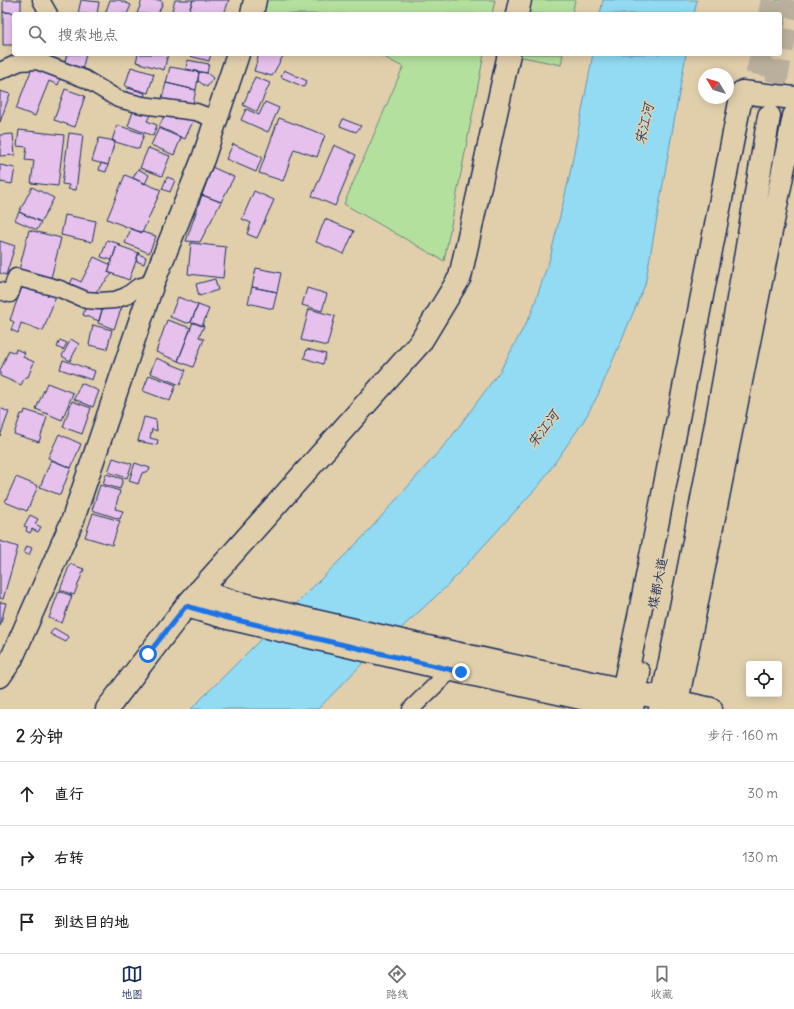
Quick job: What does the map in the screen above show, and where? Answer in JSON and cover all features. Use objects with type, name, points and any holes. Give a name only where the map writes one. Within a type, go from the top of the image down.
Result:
[{"type":"main road","points":[[252,12],[255,0]]},
{"type":"main road","points":[[517,12],[520,0]]},
{"type":"main road","points":[[2,672],[72,522],[153,284],[203,159],[215,119],[237,56]]},
{"type":"main road","points":[[107,709],[192,598],[420,343],[460,277],[509,56]]},
{"type":"main road","points":[[630,701],[641,607],[742,92],[794,98]]},
{"type":"main road","name":"煤都大道","points":[[630,701],[760,111],[708,462],[666,703]]},
{"type":"main road","points":[[666,703],[794,116]]},
{"type":"main road","points":[[192,598],[233,610],[630,701]]},
{"type":"main road","points":[[429,656],[456,671],[630,701],[666,703],[711,709]]},
{"type":"street","points":[[41,0],[48,12]]},
{"type":"street","points":[[0,71],[20,62],[59,61],[118,99],[142,105],[196,112],[215,119]]},
{"type":"street","points":[[0,291],[10,294],[16,277],[60,289],[86,300],[99,301],[115,300],[126,296],[138,287],[153,284]]},
{"type":"street","points":[[411,709],[456,671]]},
{"type":"street","points":[[424,709],[456,671]]},
{"type":"green space","points":[[266,0],[495,0],[492,12],[263,12]]},
{"type":"green space","points":[[529,0],[575,0],[572,12],[526,12]]},
{"type":"green space","points":[[776,0],[789,0],[782,37],[782,12],[774,12]]},
{"type":"green space","points":[[382,56],[484,56],[444,261],[344,204],[403,67]]},
{"type":"green space","points":[[518,56],[563,56],[561,65]]},
{"type":"water","points":[[603,0],[697,0],[694,12],[600,12]]},
{"type":"water","name":"宋江河","points":[[593,56],[686,56],[645,285],[598,395],[583,422],[540,484],[447,586],[361,665],[318,709],[191,709],[364,536],[449,440],[500,371],[531,314],[550,258],[569,178]]},
{"type":"building","points":[[3,0],[21,0],[21,12],[3,12]]},
{"type":"building","points":[[81,0],[99,2],[97,12],[78,12]]},
{"type":"building","points":[[110,0],[119,0],[131,5],[128,12],[106,12]]},
{"type":"building","points":[[142,0],[159,0],[163,2],[159,12],[138,12]]},
{"type":"building","points":[[175,0],[193,0],[189,12],[172,12]]},
{"type":"building","points":[[193,0],[229,0],[225,12],[189,12]]},
{"type":"building","points":[[3,12],[12,12],[12,45],[3,45]]},
{"type":"building","points":[[66,56],[86,56],[82,70],[64,65]]},
{"type":"building","points":[[138,56],[168,56],[164,70],[136,62]]},
{"type":"building","points":[[190,56],[210,56],[209,61]]},
{"type":"building","points":[[258,56],[283,56],[272,76],[254,71]]},
{"type":"building","points":[[187,60],[209,64],[207,73],[186,69]]},
{"type":"building","points":[[34,63],[62,74],[58,85],[49,81],[35,116],[16,109]]},
{"type":"building","points":[[131,67],[154,74],[148,93],[125,86]]},
{"type":"building","points":[[170,67],[199,72],[196,90],[166,83]]},
{"type":"building","points":[[284,70],[307,81],[304,87],[281,77]]},
{"type":"building","points":[[199,72],[207,73],[213,78],[207,87],[198,81]]},
{"type":"building","points":[[255,77],[270,83],[257,112],[243,105]]},
{"type":"building","points":[[166,83],[196,90],[192,108],[161,102]]},
{"type":"building","points":[[128,88],[145,93],[143,101],[126,96]]},
{"type":"building","points":[[65,89],[85,96],[75,127],[54,120]]},
{"type":"building","points":[[0,91],[10,94],[0,122]]},
{"type":"building","points":[[265,102],[279,108],[268,132],[241,120],[246,109],[259,115]]},
{"type":"building","points":[[134,109],[150,115],[147,121],[157,125],[153,136],[128,126]]},
{"type":"building","points":[[167,110],[193,121],[185,139],[159,127]]},
{"type":"building","points":[[279,118],[325,135],[317,157],[294,149],[283,181],[259,173]]},
{"type":"building","points":[[343,119],[361,126],[356,132],[340,126]]},
{"type":"building","points":[[117,125],[144,134],[139,149],[112,141]]},
{"type":"building","points":[[159,128],[181,138],[174,155],[151,145]]},
{"type":"building","points":[[19,130],[64,135],[58,186],[31,183],[34,161],[25,160],[27,147],[17,146]]},
{"type":"building","points":[[69,133],[83,135],[76,190],[68,189],[69,185],[62,184]]},
{"type":"building","points":[[13,134],[15,155],[0,156],[0,135]]},
{"type":"building","points":[[99,138],[115,141],[108,165],[92,161]]},
{"type":"building","points":[[233,144],[262,157],[256,172],[226,159]]},
{"type":"building","points":[[334,145],[356,155],[335,206],[312,196]]},
{"type":"building","points":[[148,148],[170,156],[162,176],[140,168]]},
{"type":"building","points":[[101,163],[108,165],[106,172],[99,170]]},
{"type":"building","points":[[0,165],[15,168],[12,184],[1,182],[0,184]]},
{"type":"building","points":[[212,167],[234,177],[221,202],[202,195]]},
{"type":"building","points":[[138,169],[149,175],[145,184],[133,178]]},
{"type":"building","points":[[125,175],[161,190],[142,233],[107,219]]},
{"type":"building","points":[[167,177],[175,180],[170,192],[162,189]]},
{"type":"building","points":[[32,187],[54,198],[41,222],[19,212]]},
{"type":"building","points":[[254,191],[274,200],[257,238],[247,234],[251,223],[242,219]]},
{"type":"building","points":[[202,195],[221,202],[200,242],[186,241]]},
{"type":"building","points":[[19,212],[41,222],[37,230],[15,220]]},
{"type":"building","points":[[65,215],[96,221],[92,242],[61,235]]},
{"type":"building","points":[[325,219],[354,231],[344,254],[316,242]]},
{"type":"building","points":[[131,229],[156,236],[149,253],[125,243]]},
{"type":"building","points":[[29,230],[61,238],[51,278],[19,270]]},
{"type":"building","points":[[107,240],[120,244],[120,246],[117,245],[112,260],[101,257]]},
{"type":"building","points":[[0,241],[15,246],[6,275],[0,273]]},
{"type":"building","points":[[191,243],[226,247],[223,278],[188,274]]},
{"type":"building","points":[[117,245],[139,253],[129,280],[108,272]]},
{"type":"building","points":[[138,254],[146,257],[144,264],[136,261]]},
{"type":"building","points":[[94,257],[111,265],[108,272],[112,274],[91,297],[69,286],[73,278],[81,282]]},
{"type":"building","points":[[256,268],[281,273],[277,292],[252,287]]},
{"type":"building","points":[[215,279],[218,290],[199,296],[196,284]]},
{"type":"building","points":[[24,281],[57,293],[43,331],[21,323],[18,333],[11,330],[14,322],[10,320]]},
{"type":"building","points":[[252,287],[277,292],[273,309],[248,303]]},
{"type":"building","points":[[307,288],[327,294],[322,311],[302,305]]},
{"type":"building","points":[[178,297],[198,305],[191,322],[187,323],[170,317]]},
{"type":"building","points":[[124,301],[114,329],[98,323],[103,307]]},
{"type":"building","points":[[87,302],[103,307],[99,321],[83,315]]},
{"type":"building","points":[[198,305],[209,309],[202,326],[191,322]]},
{"type":"building","points":[[309,309],[335,316],[327,346],[301,340]]},
{"type":"building","points":[[167,320],[191,328],[178,361],[156,352]]},
{"type":"building","points":[[193,322],[204,326],[199,337],[204,339],[193,367],[178,361]]},
{"type":"building","points":[[93,325],[112,330],[107,349],[89,345]]},
{"type":"building","points":[[71,339],[79,344],[70,361],[62,356]]},
{"type":"building","points":[[60,340],[67,343],[63,350],[57,347]]},
{"type":"building","points":[[16,349],[25,353],[23,357],[34,362],[28,377],[25,377],[21,385],[0,376],[0,371],[9,350],[15,353]]},
{"type":"building","points":[[307,349],[326,354],[323,364],[304,358]]},
{"type":"building","points":[[156,358],[186,370],[180,385],[150,373]]},
{"type":"building","points":[[63,360],[95,371],[92,380],[60,369]]},
{"type":"building","points":[[149,375],[176,385],[170,401],[143,391]]},
{"type":"building","points":[[47,383],[73,393],[62,420],[36,409]]},
{"type":"building","points":[[81,383],[99,391],[93,407],[74,399]]},
{"type":"building","points":[[72,401],[91,408],[82,434],[63,427]]},
{"type":"building","points":[[0,408],[9,412],[0,436]]},
{"type":"building","points":[[25,410],[47,417],[39,442],[14,434],[21,414],[24,414]]},
{"type":"building","points":[[144,417],[156,420],[157,431],[152,429],[150,438],[158,440],[157,445],[138,441]]},
{"type":"building","points":[[59,434],[81,444],[71,468],[48,458]]},
{"type":"building","points":[[113,458],[132,464],[127,478],[108,472]]},
{"type":"building","points":[[51,460],[71,468],[60,495],[40,487]]},
{"type":"building","points":[[135,463],[150,468],[149,471],[142,473],[138,484],[129,481]]},
{"type":"building","points":[[106,474],[123,479],[120,489],[103,484]]},
{"type":"building","points":[[16,477],[38,486],[27,511],[5,502]]},
{"type":"building","points":[[100,485],[120,491],[115,509],[123,511],[120,519],[92,510]]},
{"type":"building","points":[[93,513],[120,521],[112,545],[85,537]]},
{"type":"building","points":[[30,515],[38,519],[35,524],[41,527],[38,532],[32,529],[30,533],[26,531],[27,527],[24,526]]},
{"type":"building","points":[[0,541],[18,547],[3,599],[0,598]]},
{"type":"building","points":[[27,546],[32,548],[29,555],[24,553]]},
{"type":"building","points":[[70,564],[84,569],[74,595],[60,590]]},
{"type":"building","points":[[59,591],[72,596],[62,623],[49,618]]},
{"type":"building","points":[[0,602],[6,603],[0,626]]},
{"type":"building","points":[[54,628],[69,637],[66,642],[50,634]]},
{"type":"tunnel","points":[[769,12],[772,0]]},
{"type":"tunnel","points":[[782,52],[792,0]]},
{"type":"tunnel","points":[[750,107],[761,56]]},
{"type":"tunnel","points":[[770,115],[781,56]]},
{"type":"route","points":[[148,654],[186,606],[228,618],[461,672]]}]
